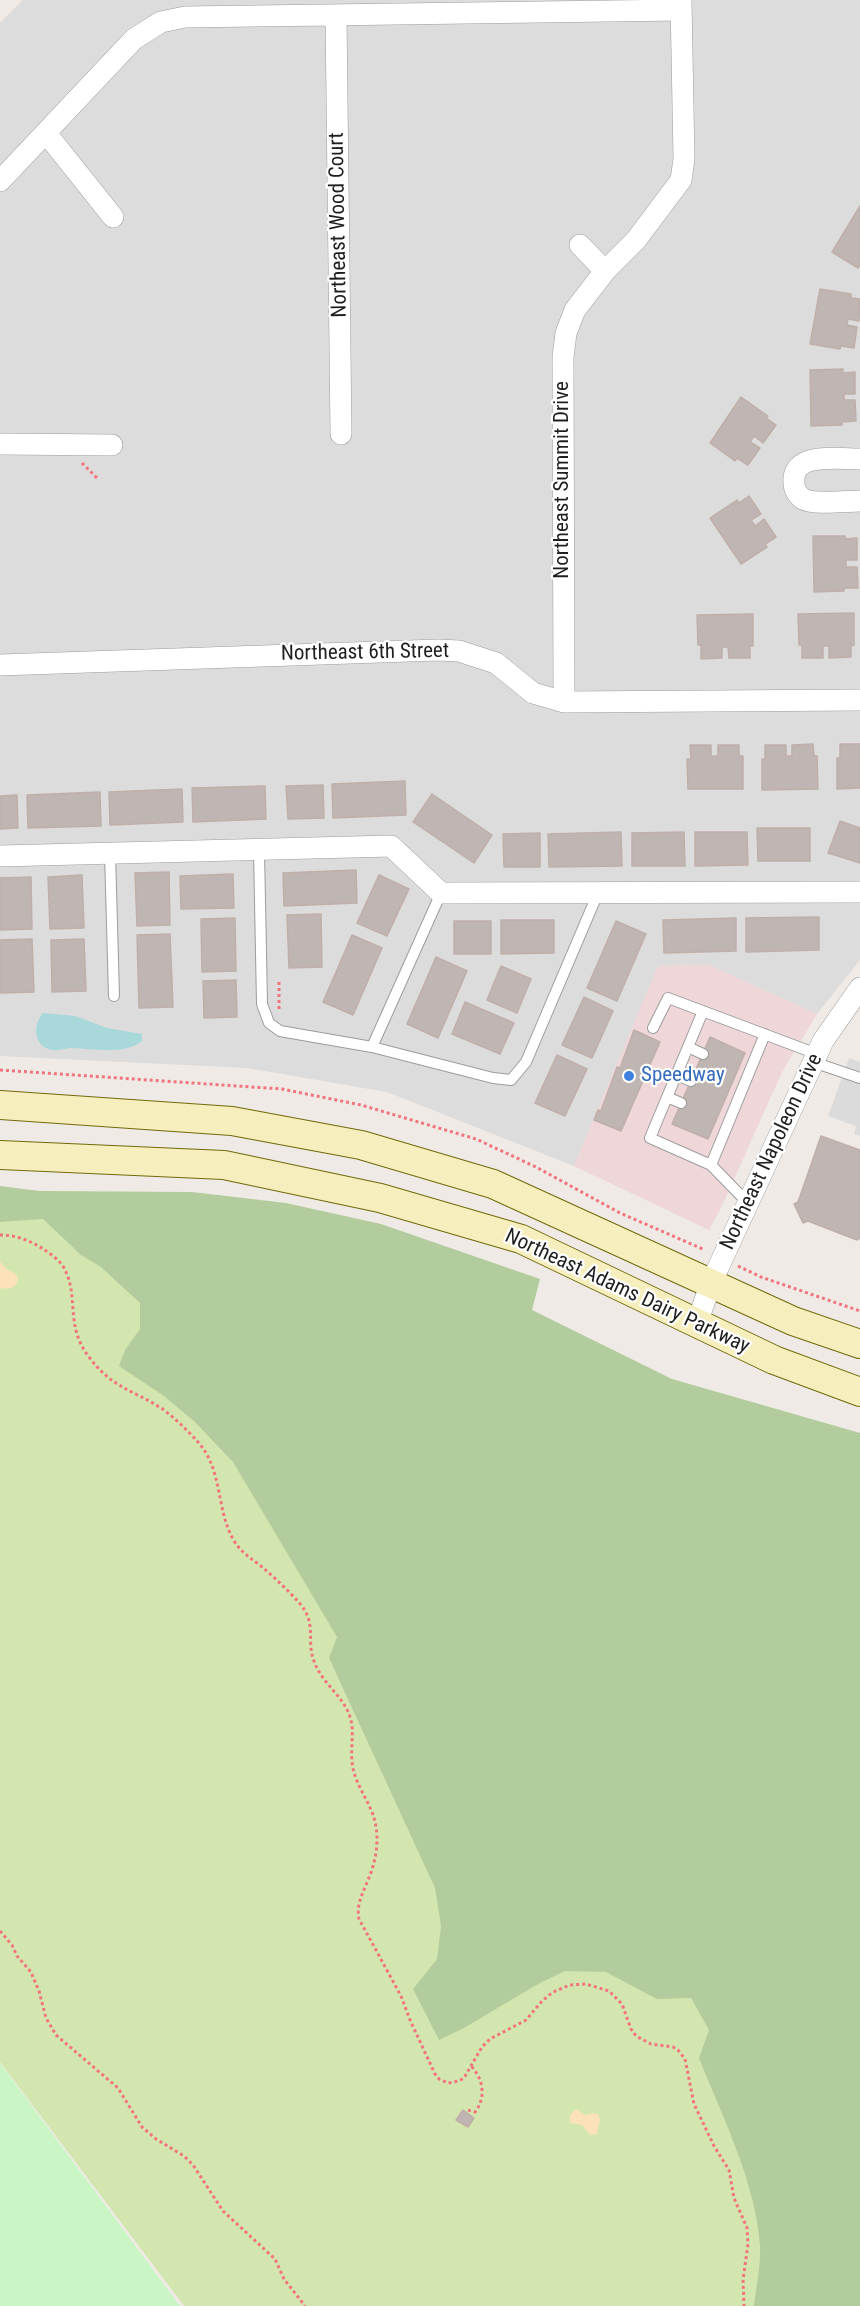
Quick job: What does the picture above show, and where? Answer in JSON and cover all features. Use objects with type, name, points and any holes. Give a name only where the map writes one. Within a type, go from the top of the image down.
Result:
[{"type":"main road","name":"Northeast Adams Dairy Parkway","points":[[0,1105],[232,1121],[361,1145],[493,1184],[793,1321],[860,1344]]},
{"type":"main road","name":"Northeast Adams Dairy Parkway","points":[[0,1155],[224,1165],[380,1198],[520,1239],[774,1360],[860,1392]]},
{"type":"street","points":[[0,181],[134,39],[161,22],[185,17],[681,5]]},
{"type":"street","name":"Northeast Summit Drive","points":[[564,702],[563,357],[566,333],[575,310],[605,271],[636,240],[681,180],[684,159],[681,5]]},
{"type":"street","name":"Northeast Wood Court","points":[[336,15],[341,434]]},
{"type":"street","points":[[46,133],[113,216]]},
{"type":"street","points":[[580,245],[605,271]]},
{"type":"street","points":[[0,444],[112,445]]},
{"type":"street","points":[[860,459],[813,459],[802,463],[795,472],[794,483],[796,491],[803,499],[860,501]]},
{"type":"street","name":"Northeast 6th Street","points":[[0,665],[459,651],[496,663],[533,693],[564,702],[860,699]]},
{"type":"street","points":[[0,856],[391,846],[441,893],[860,892]]},
{"type":"street","name":"Northeast Napoleon Drive","points":[[697,1323],[711,1283],[823,1041],[860,988]]},
{"type":"lane","points":[[259,850],[262,1004],[269,1023],[280,1031],[372,1047],[493,1078],[511,1080],[526,1062],[598,893]]},
{"type":"lane","points":[[110,853],[114,996]]},
{"type":"lane","points":[[372,1047],[441,893]]},
{"type":"lane","points":[[653,1028],[668,998],[765,1034],[860,1078]]},
{"type":"lane","points":[[703,1011],[650,1138],[711,1165],[748,1203]]},
{"type":"lane","points":[[711,1165],[723,1121],[744,1071],[765,1034]]},
{"type":"lane","points":[[688,1047],[703,1054]]},
{"type":"lane","points":[[676,1075],[691,1081]]},
{"type":"lane","points":[[667,1097],[681,1103]]},
{"type":"path","points":[[279,982],[279,1013]]},
{"type":"path","points":[[0,1235],[15,1236],[40,1246],[61,1263],[69,1283],[77,1336],[88,1356],[98,1369],[115,1384],[163,1409],[199,1443],[213,1469],[227,1527],[234,1542],[306,1612],[311,1626],[313,1660],[342,1700],[349,1715],[352,1725],[353,1768],[376,1827],[376,1851],[359,1904],[359,1919],[401,1996],[420,2043],[439,2079],[448,2083],[464,2078],[482,2047],[490,2039],[526,2019],[546,1997],[570,1985],[593,1985],[609,1991],[622,2004],[631,2029],[642,2041],[678,2050],[685,2059],[690,2092],[698,2115],[729,2170],[734,2198],[747,2228],[748,2244],[743,2280],[744,2306]]},
{"type":"path","points":[[744,1269],[860,1311]]},
{"type":"path","points":[[0,1931],[31,1972],[46,2018],[56,2036],[118,2088],[142,2127],[156,2139],[184,2156],[193,2165],[223,2211],[275,2259],[284,2279],[305,2306]]},
{"type":"path","points":[[468,2110],[475,2112],[482,2102],[483,2095],[479,2079],[471,2066]]},
{"type":"shaded area","points":[[23,0],[860,0],[860,960],[817,1014],[709,965],[659,966],[574,1166],[387,1092],[247,1068],[0,1056],[0,23]]},
{"type":"shaded area","points":[[709,965],[817,1014],[783,1070],[709,1230],[574,1166],[658,966]]},
{"type":"shaded area","points":[[849,1058],[860,1062],[860,1136],[854,1134],[856,1126],[828,1116]]},
{"type":"green space","points":[[0,1186],[39,1191],[192,1192],[286,1203],[381,1224],[540,1279],[532,1310],[672,1379],[860,1433],[860,2306],[754,2306],[760,2253],[757,2222],[737,2150],[699,2058],[709,2030],[691,1998],[657,1999],[606,1972],[565,1971],[439,2040],[413,1989],[437,1959],[441,1926],[435,1888],[329,1658],[337,1637],[233,1462],[195,1422],[164,1396],[119,1366],[125,1350],[140,1329],[140,1303],[101,1267],[81,1255],[43,1219],[0,1222]]},
{"type":"green space","points":[[0,1190],[97,1192],[626,1843],[853,2306],[184,2306],[0,2062]]},
{"type":"green space","points":[[0,2063],[180,2306],[0,2306]]},
{"type":"sand","points":[[0,1262],[18,1278],[12,1288],[0,1288]]},
{"type":"sand","points":[[576,2109],[586,2115],[598,2114],[600,2119],[597,2134],[590,2135],[582,2125],[570,2123],[570,2115]]},
{"type":"water","points":[[43,1013],[75,1016],[107,1028],[142,1034],[142,1041],[118,1050],[47,1048],[39,1041],[36,1030]]},
{"type":"building","points":[[860,206],[860,265],[858,268],[832,252]]},
{"type":"building","points":[[820,289],[851,294],[851,298],[860,299],[859,321],[848,319],[847,325],[857,327],[854,348],[841,346],[840,349],[810,344]]},
{"type":"building","points":[[843,369],[843,373],[855,372],[855,394],[844,394],[844,400],[855,400],[856,421],[842,422],[842,425],[811,426],[810,370]]},
{"type":"building","points":[[741,397],[768,416],[766,418],[776,425],[763,443],[754,436],[750,442],[760,448],[748,465],[737,458],[735,461],[710,443]]},
{"type":"building","points":[[749,496],[761,514],[751,520],[755,526],[764,519],[776,537],[765,544],[767,547],[741,564],[710,518],[737,500],[739,503]]},
{"type":"building","points":[[813,536],[857,538],[857,560],[846,560],[846,567],[857,567],[858,588],[814,592]]},
{"type":"building","points":[[854,613],[854,645],[851,646],[851,657],[829,658],[829,646],[823,646],[823,658],[802,658],[802,645],[799,645],[798,614]]},
{"type":"building","points":[[753,614],[753,646],[750,646],[750,658],[729,658],[728,647],[722,647],[722,658],[701,659],[697,615]]},
{"type":"building","points":[[813,744],[814,756],[817,756],[818,789],[762,790],[762,759],[765,759],[765,745],[786,745],[786,756],[792,756],[792,745]]},
{"type":"building","points":[[840,744],[860,744],[860,788],[837,789],[837,758],[840,758]]},
{"type":"building","points":[[690,745],[711,745],[711,756],[718,756],[718,745],[739,745],[739,756],[743,756],[743,789],[688,789],[687,759],[691,759]]},
{"type":"building","points":[[405,781],[406,815],[333,818],[332,784]]},
{"type":"building","points":[[323,785],[324,818],[288,819],[286,786]]},
{"type":"building","points":[[265,786],[266,819],[193,822],[192,788]]},
{"type":"building","points":[[182,789],[183,822],[110,825],[109,792]]},
{"type":"building","points":[[100,792],[101,826],[28,828],[27,795]]},
{"type":"building","points":[[432,794],[492,835],[474,863],[413,822]]},
{"type":"building","points":[[17,795],[18,828],[0,829],[0,796]]},
{"type":"building","points":[[840,821],[860,828],[860,863],[828,853]]},
{"type":"building","points":[[757,828],[810,828],[810,861],[758,861]]},
{"type":"building","points":[[621,832],[622,866],[549,867],[548,834]]},
{"type":"building","points":[[684,832],[685,866],[632,866],[632,833]]},
{"type":"building","points":[[695,832],[747,832],[748,865],[695,866]]},
{"type":"building","points":[[540,833],[540,867],[504,867],[503,834]]},
{"type":"building","points":[[356,870],[357,903],[284,906],[283,873]]},
{"type":"building","points":[[169,872],[170,925],[137,926],[135,873]]},
{"type":"building","points":[[233,874],[234,908],[181,909],[180,876]]},
{"type":"building","points":[[82,875],[84,928],[50,929],[48,877]]},
{"type":"building","points":[[379,875],[409,889],[387,936],[357,923]]},
{"type":"building","points":[[31,877],[32,929],[0,930],[0,878]]},
{"type":"building","points":[[321,914],[322,967],[289,968],[287,915]]},
{"type":"building","points":[[819,917],[819,950],[746,952],[746,918]]},
{"type":"building","points":[[235,918],[236,971],[202,972],[201,919]]},
{"type":"building","points":[[736,918],[736,951],[664,953],[663,920]]},
{"type":"building","points":[[501,920],[554,920],[554,953],[501,954]]},
{"type":"building","points":[[454,921],[491,921],[491,954],[454,954]]},
{"type":"building","points":[[616,921],[646,934],[617,1001],[587,988]]},
{"type":"building","points":[[170,934],[173,1007],[139,1008],[137,935]]},
{"type":"building","points":[[352,935],[382,948],[353,1015],[323,1002]]},
{"type":"building","points":[[32,939],[34,992],[0,993],[0,940]]},
{"type":"building","points":[[84,939],[86,991],[52,992],[51,940]]},
{"type":"building","points":[[436,957],[467,971],[438,1038],[407,1024]]},
{"type":"building","points":[[501,966],[531,979],[517,1013],[487,1000]]},
{"type":"building","points":[[236,980],[237,1017],[204,1018],[203,981]]},
{"type":"building","points":[[584,997],[613,1011],[592,1058],[562,1045]]},
{"type":"building","points":[[465,1002],[514,1023],[500,1054],[452,1034]]},
{"type":"building","name":"Speedway","points":[[634,1030],[660,1042],[621,1131],[594,1120],[598,1110],[601,1111]]},
{"type":"building","points":[[710,1037],[745,1053],[708,1139],[672,1124]]},
{"type":"building","points":[[557,1055],[587,1069],[565,1116],[535,1103]]},
{"type":"building","points":[[821,1136],[860,1150],[860,1238],[857,1240],[808,1221],[803,1223],[794,1204],[798,1202]]},
{"type":"building","points":[[463,2110],[474,2118],[468,2127],[456,2120]]},
{"type":"place","name":"Speedway","points":[[629,1076]]}]
